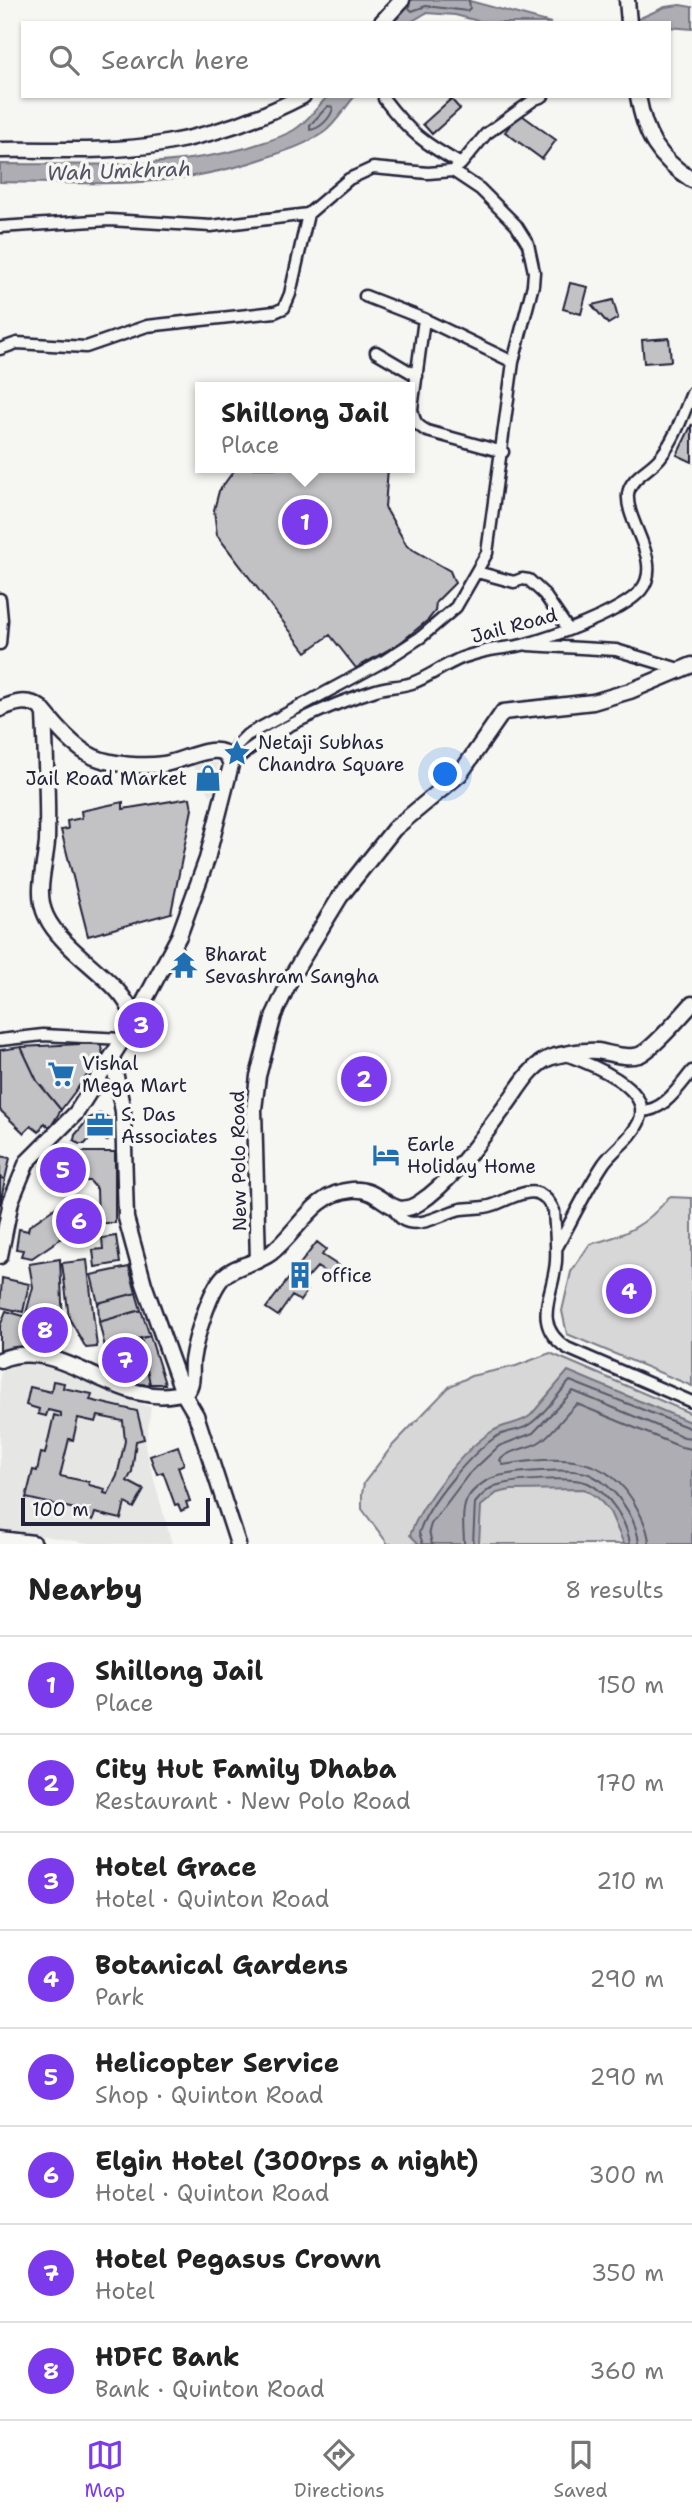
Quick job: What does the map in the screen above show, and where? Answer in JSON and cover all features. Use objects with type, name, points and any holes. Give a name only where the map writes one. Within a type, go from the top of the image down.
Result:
[{"type":"main road","points":[[0,1540],[33,1544]]},
{"type":"street","points":[[383,21],[402,0]]},
{"type":"street","points":[[0,150],[160,144],[223,129],[299,98]]},
{"type":"street","points":[[0,228],[110,220],[211,226],[308,214],[349,179],[373,169],[428,173],[457,167],[486,134],[538,98]]},
{"type":"street","points":[[638,98],[644,126],[653,143],[665,159],[692,180]]},
{"type":"street","points":[[0,1256],[11,1201],[27,1163],[76,1113],[124,1037],[178,936],[207,859],[230,763],[237,745],[247,735],[421,638],[456,607],[477,572],[490,540],[513,362],[533,285],[534,272],[528,244],[500,207],[457,167],[414,135],[384,99]]},
{"type":"street","points":[[0,349],[17,344],[86,347],[147,326],[275,312],[284,308],[290,294],[308,214]]},
{"type":"street","points":[[365,296],[424,319],[513,362]]},
{"type":"street","points":[[415,389],[424,319]]},
{"type":"street","points":[[376,352],[417,376]]},
{"type":"street","name":"Jail Road","points":[[230,763],[335,704],[379,689],[415,682],[464,657],[520,645],[568,629],[625,603],[641,590],[649,573],[628,492],[635,479],[661,457],[692,393]]},
{"type":"street","points":[[415,422],[418,426],[503,452]]},
{"type":"street","points":[[477,572],[513,582],[529,580],[544,594],[568,629]]},
{"type":"street","points":[[0,599],[0,644]]},
{"type":"street","points":[[520,645],[617,650],[686,667]]},
{"type":"street","name":"New Polo Road","points":[[258,1261],[254,1109],[258,1076],[274,1014],[293,974],[340,897],[394,830],[460,775],[503,712],[593,702],[630,691],[686,667]]},
{"type":"street","points":[[0,709],[25,701],[41,708],[78,746],[94,757],[115,762],[163,764],[218,751],[226,754],[230,763]]},
{"type":"street","points":[[41,708],[44,714],[47,800],[47,845],[40,896],[44,913],[56,933],[124,997],[132,1015],[124,1037]]},
{"type":"street","points":[[0,1360],[15,1356],[46,1357],[129,1391],[161,1395],[183,1393],[190,1387],[192,1360],[202,1322],[216,1287],[225,1275],[269,1255],[317,1203],[337,1192],[365,1190],[399,1210],[406,1210],[424,1199],[473,1149],[536,1066],[552,1057],[593,1051],[638,1055],[647,1051],[691,1007]]},
{"type":"street","points":[[0,1040],[43,1035],[124,1037]]},
{"type":"street","points":[[556,1249],[593,1180],[606,1160],[640,1121],[641,1111],[633,1093],[616,1078],[565,1055]]},
{"type":"street","points":[[112,1057],[123,1111],[126,1218],[129,1232],[144,1284],[183,1393],[195,1415],[238,1544]]},
{"type":"street","points":[[641,1111],[652,1111],[660,1107],[692,1071]]},
{"type":"street","points":[[392,1206],[401,1219],[416,1222],[459,1209],[491,1206],[525,1192],[534,1192],[550,1203],[554,1211],[556,1265],[546,1310],[549,1328],[555,1339],[567,1348],[692,1402]]},
{"type":"shaded area","name":"Jail Road Market","points":[[191,763],[218,763],[214,793],[210,795]]},
{"type":"shaded area","points":[[669,1197],[692,1198],[692,1386],[567,1334],[562,1311],[571,1272],[590,1244],[643,1223]]},
{"type":"shaded area","points":[[550,1353],[692,1414],[692,1544],[388,1544],[362,1509],[362,1494],[364,1483],[393,1445],[450,1386],[471,1376],[516,1366]]},
{"type":"shaded area","points":[[22,1363],[60,1369],[151,1407],[145,1447],[172,1544],[94,1544],[0,1529],[0,1375],[5,1367]]},
{"type":"water","points":[[406,0],[466,0],[544,21],[478,21],[455,15],[426,13],[412,21],[388,21]]},
{"type":"water","points":[[665,7],[692,7],[692,29],[671,27],[671,21],[634,21]]},
{"type":"water","name":"Wah Umkhrah","points":[[326,98],[353,98],[323,133],[287,150],[232,168],[166,180],[134,182],[0,182],[0,164],[94,165],[187,159],[249,147],[278,138],[308,119]]},
{"type":"water","points":[[568,1371],[692,1423],[692,1544],[624,1544],[610,1512],[598,1498],[584,1489],[511,1490],[497,1493],[481,1506],[479,1544],[419,1544],[410,1535],[433,1493],[455,1465],[491,1432],[531,1415]]},
{"type":"building","points":[[451,99],[460,109],[432,134],[423,124]]},
{"type":"building","points":[[519,113],[556,140],[542,159],[505,132]]},
{"type":"building","points":[[570,283],[588,287],[581,314],[563,309]]},
{"type":"building","points":[[613,300],[618,318],[608,324],[592,305]]},
{"type":"building","points":[[669,338],[671,361],[644,363],[642,340]]},
{"type":"building","points":[[692,424],[692,462],[677,455]]},
{"type":"building","points":[[232,473],[388,473],[385,507],[407,546],[450,571],[455,583],[436,602],[435,611],[428,620],[400,643],[356,668],[330,635],[306,652],[217,535],[214,510],[219,491]]},
{"type":"building","points":[[190,798],[192,809],[171,913],[88,936],[61,830],[68,829],[67,821],[82,818],[81,811],[123,802],[123,809]]},
{"type":"building","name":"Vishal Mega Mart","points":[[100,1043],[103,1054],[61,1110],[37,1081],[21,1047]]},
{"type":"building","points":[[21,1047],[37,1081],[61,1110],[50,1128],[44,1123],[39,1132],[31,1126],[24,1133],[0,1110],[0,1050]]},
{"type":"building","points":[[101,1113],[112,1120],[113,1133],[107,1141],[95,1132],[85,1144],[74,1140],[89,1118]]},
{"type":"building","points":[[56,1152],[115,1152],[115,1223],[98,1223],[97,1189],[90,1181],[65,1181],[65,1189],[57,1189]]},
{"type":"building","points":[[0,1156],[10,1158],[5,1179],[0,1178]]},
{"type":"building","points":[[0,1178],[5,1179],[0,1205]]},
{"type":"building","points":[[72,1196],[88,1220],[32,1258],[21,1256],[23,1250],[16,1249],[19,1229],[28,1231],[29,1226]]},
{"type":"building","points":[[116,1236],[120,1263],[95,1267],[93,1250],[103,1249],[102,1238]]},
{"type":"building","name":"office","points":[[317,1242],[326,1249],[322,1255],[345,1270],[339,1281],[317,1267],[301,1285],[307,1291],[300,1301],[292,1296],[278,1316],[266,1308]]},
{"type":"building","points":[[60,1259],[64,1345],[37,1337],[41,1321],[25,1317],[33,1287],[29,1264]]},
{"type":"building","points":[[87,1260],[97,1347],[86,1348],[69,1318],[62,1263]]},
{"type":"building","points":[[129,1267],[136,1293],[98,1303],[91,1275]]},
{"type":"building","points":[[2,1278],[29,1284],[23,1312],[0,1307]]},
{"type":"building","points":[[136,1293],[141,1310],[99,1322],[98,1303]]},
{"type":"building","points":[[141,1310],[150,1336],[105,1347],[99,1322]]},
{"type":"building","points":[[6,1311],[41,1321],[33,1349],[0,1352],[0,1326]]},
{"type":"building","points":[[150,1336],[165,1384],[150,1384],[141,1338]]},
{"type":"building","points":[[141,1338],[150,1384],[131,1385],[106,1373],[105,1347]]},
{"type":"building","points":[[53,1381],[64,1383],[63,1388],[92,1394],[90,1400],[137,1411],[144,1439],[136,1441],[132,1472],[127,1481],[144,1490],[134,1508],[125,1503],[121,1519],[95,1513],[93,1520],[83,1518],[84,1511],[26,1498],[33,1470],[37,1471],[41,1453],[45,1454],[54,1415],[61,1417],[61,1413],[48,1410],[46,1416],[38,1414],[39,1409],[26,1405],[30,1387],[51,1392]],"holes":[[[98,1416],[123,1421],[125,1441],[117,1476],[108,1494],[104,1493],[105,1489],[89,1485],[89,1482],[60,1476],[69,1439],[73,1440],[78,1418],[96,1422]]]},
{"type":"building","points":[[178,1446],[184,1464],[178,1467],[190,1501],[186,1502],[188,1508],[181,1511],[178,1504],[175,1505],[163,1472],[157,1474],[150,1456]]},
{"type":"place","name":"Shillong Jail","points":[[305,522]]},
{"type":"place","name":"Netaji Subhas Chandra Square","points":[[237,753]]},
{"type":"place","name":"Jail Road Market","points":[[208,778]]},
{"type":"place","name":"Bharat Sevashram Sangha","points":[[184,965]]},
{"type":"place","name":"Hotel Grace","points":[[141,1025]]},
{"type":"place","name":"Vishal Mega Mart","points":[[61,1074]]},
{"type":"place","name":"City Hut Family Dhaba","points":[[364,1079]]},
{"type":"place","name":"S. Das Associates","points":[[100,1125]]},
{"type":"place","name":"Earle Holiday Home","points":[[386,1155]]},
{"type":"place","name":"Helicopter Service","points":[[63,1170]]},
{"type":"place","name":"Elgin Hotel (300rps a night)","points":[[79,1221]]},
{"type":"place","name":"office","points":[[300,1275]]},
{"type":"place","name":"Botanical Gardens","points":[[629,1291]]},
{"type":"place","name":"HDFC Bank","points":[[45,1330]]},
{"type":"place","name":"Hotel Pegasus Crown","points":[[125,1360]]}]
